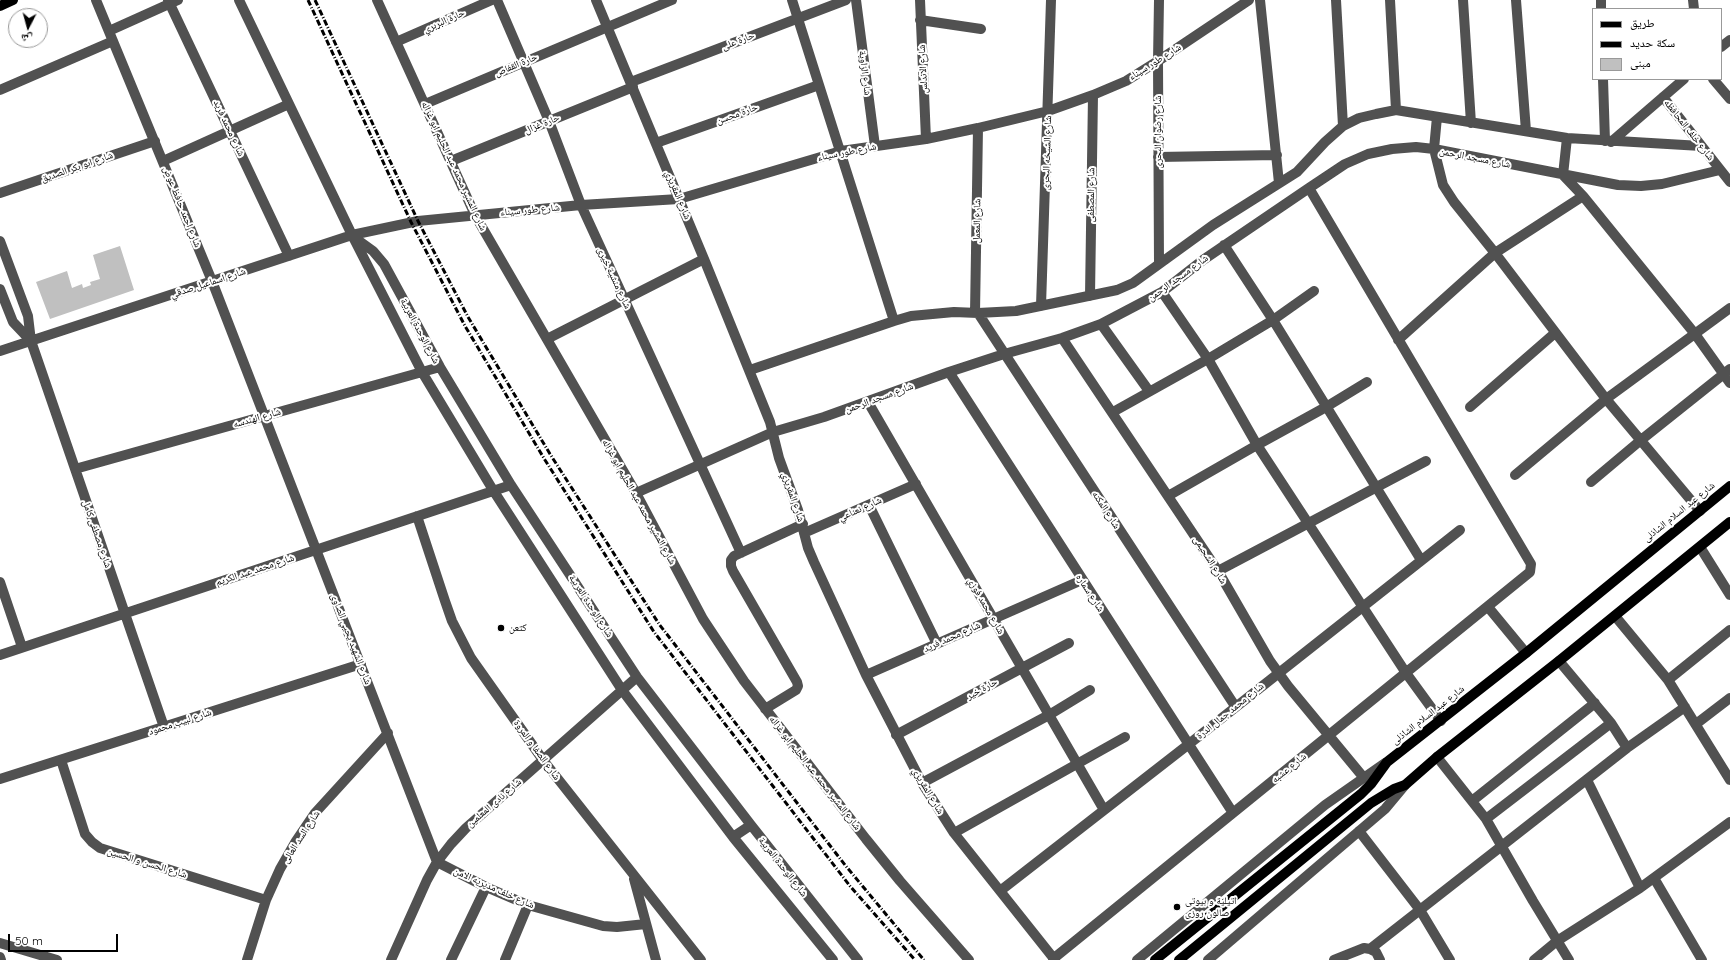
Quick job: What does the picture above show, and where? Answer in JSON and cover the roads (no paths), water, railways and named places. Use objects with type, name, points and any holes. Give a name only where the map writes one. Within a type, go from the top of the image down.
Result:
[{"type":"main road","points":[[0,6],[13,0]]},
{"type":"main road","name":"شارع عبد السلام الشاذلى","points":[[1387,762],[1526,653],[1730,486]]},
{"type":"main road","points":[[1179,960],[1361,811],[1382,796],[1405,785],[1437,757],[1559,662],[1730,522]]},
{"type":"main road","points":[[1155,960],[1350,802],[1371,784],[1387,762]]},
{"type":"street","name":"شارع احمد حافظ عوض","points":[[96,0],[212,281],[265,416]]},
{"type":"street","name":"شارع الوحدة العربية","points":[[240,0],[352,235],[422,372],[493,490],[622,690],[733,837],[833,960]]},
{"type":"street","name":"شارع المشير محمد عبد الحليم ابو غزاله","points":[[377,0],[475,215],[636,493],[703,619],[727,657],[765,710],[900,881],[970,960]]},
{"type":"street","name":"حارة البربري","points":[[396,42],[492,0]]},
{"type":"street","name":"شارع منشية خيرى","points":[[498,0],[549,121],[581,205],[741,553]]},
{"type":"street","name":"شارع المقريزي","points":[[596,0],[750,370],[773,432],[779,458],[814,562],[866,676],[922,783],[954,833],[1054,959]]},
{"type":"street","name":"حارة القفاص","points":[[425,104],[607,26],[672,0]]},
{"type":"street","points":[[792,0],[894,321]]},
{"type":"street","name":"حارة على","points":[[632,85],[846,0]]},
{"type":"street","name":"شارع الزاوية","points":[[856,0],[875,146]]},
{"type":"street","name":"شارع الاندلس","points":[[920,0],[926,139]]},
{"type":"street","name":"شارع الشيخه البحرى","points":[[1041,306],[1051,0]]},
{"type":"street","name":"شارع رضوان البحرى","points":[[1159,0],[1159,264]]},
{"type":"street","name":"شارع طور سيناء","points":[[418,221],[581,205],[679,199],[841,151],[926,139],[1048,111],[1093,95],[1126,81],[1249,0]]},
{"type":"street","points":[[1260,0],[1279,183]]},
{"type":"street","points":[[1336,0],[1343,126]]},
{"type":"street","points":[[1390,0],[1396,110]]},
{"type":"street","points":[[1463,0],[1471,122]]},
{"type":"street","points":[[1516,0],[1526,131]]},
{"type":"street","points":[[109,31],[172,1]]},
{"type":"street","name":"شارع محمد فريد","points":[[172,1],[230,131],[289,256]]},
{"type":"street","points":[[920,20],[981,29]]},
{"type":"street","points":[[1722,47],[1730,40]]},
{"type":"street","points":[[0,90],[113,42]]},
{"type":"street","points":[[1603,80],[1608,142]]},
{"type":"street","points":[[1608,142],[1683,80]]},
{"type":"street","points":[[1714,80],[1730,98]]},
{"type":"street","name":"حارة غزال","points":[[451,161],[632,85]]},
{"type":"street","name":"حارة محسن","points":[[656,143],[819,85]]},
{"type":"street","name":"شارع المصطفى","points":[[1090,296],[1093,95]]},
{"type":"street","name":"شارع خلف المحافظه","points":[[1663,97],[1701,146],[1725,171],[1730,182]]},
{"type":"street","points":[[163,161],[289,104]]},
{"type":"street","points":[[750,370],[894,321],[932,313],[1016,311],[1117,290],[1133,282],[1213,225],[1297,172],[1343,126],[1359,118],[1396,110],[1567,138],[1608,142],[1701,146]]},
{"type":"street","points":[[1437,117],[1434,149],[1442,185],[1606,399],[1700,511]]},
{"type":"street","name":"شارع المعمل","points":[[977,313],[978,128]]},
{"type":"street","points":[[1567,138],[1564,175],[1583,196],[1726,372],[1730,383]]},
{"type":"street","name":"شارع ابو بكر الصديق","points":[[0,193],[155,141]]},
{"type":"street","name":"شارع مسجد الرحمن","points":[[636,493],[699,463],[773,432],[868,402],[949,372],[1004,354],[1062,338],[1101,324],[1162,292],[1224,245],[1309,188],[1345,164],[1368,154],[1392,149],[1416,147],[1434,149],[1618,186],[1640,186],[1684,180],[1725,171]]},
{"type":"street","points":[[1158,157],[1277,155]]},
{"type":"street","points":[[1309,188],[1398,340],[1495,253],[1583,196]]},
{"type":"street","name":"شارع اسماعيل صدقي","points":[[0,351],[352,235],[418,221]]},
{"type":"street","name":"شارع الوحدة العربية","points":[[352,235],[373,251],[384,264],[440,367],[511,485],[637,677],[751,825],[858,960]]},
{"type":"street","name":"شارع مصطفى كامل","points":[[0,241],[28,316],[31,341],[164,727]]},
{"type":"street","points":[[1224,245],[1273,320],[1421,560]]},
{"type":"street","points":[[547,339],[704,259]]},
{"type":"street","name":"شارع مصطفى كامل","points":[[0,289],[13,322],[31,341]]},
{"type":"street","points":[[1113,412],[1208,359],[1273,320],[1314,291]]},
{"type":"street","points":[[1162,292],[1208,359],[1257,445],[1406,673],[1441,721]]},
{"type":"street","points":[[1515,475],[1606,399],[1730,308]]},
{"type":"street","name":"شارع المكنه","points":[[977,313],[1235,706]]},
{"type":"street","points":[[1101,324],[1149,391]]},
{"type":"street","points":[[1470,407],[1555,333]]},
{"type":"street","name":"شارع الشحيمى","points":[[1062,338],[1113,412],[1218,571],[1278,673],[1364,778]]},
{"type":"street","name":"شارع عشبه","points":[[1054,959],[1530,572],[1531,564],[1398,340]]},
{"type":"street","name":"شارع الهندسه","points":[[75,469],[440,367]]},
{"type":"street","name":"شارع سماره","points":[[949,372],[1233,813]]},
{"type":"street","points":[[1591,482],[1726,372]]},
{"type":"street","points":[[1168,496],[1326,407],[1367,382]]},
{"type":"street","name":"شارع محمد فوزي","points":[[868,402],[1104,810]]},
{"type":"street","name":"شارع الشهيد يحيي الصاوى","points":[[265,416],[437,862]]},
{"type":"street","points":[[1218,571],[1426,461]]},
{"type":"street","name":"شارع نعناعي","points":[[741,553],[869,505],[916,484]]},
{"type":"street","name":"شارع محمد عبد الكريم","points":[[0,655],[511,485]]},
{"type":"street","points":[[869,505],[937,644]]},
{"type":"street","name":"شارع الصفا و المروة","points":[[417,516],[445,601],[461,639],[471,658],[543,760],[701,960]]},
{"type":"street","name":"شارع محمد جمال الدرة","points":[[1000,890],[1189,744],[1235,706],[1460,530]]},
{"type":"street","points":[[1700,547],[1730,595]]},
{"type":"street","points":[[741,553],[734,556],[731,566],[798,686],[796,690],[765,710]]},
{"type":"street","name":"شارع محمد فريد","points":[[866,676],[1082,580]]},
{"type":"street","points":[[0,582],[22,647]]},
{"type":"street","points":[[1488,607],[1526,653]]},
{"type":"street","points":[[1615,616],[1668,680],[1730,780]]},
{"type":"street","points":[[1668,680],[1730,630]]},
{"type":"street","name":"حارة خير","points":[[896,735],[1069,644]]},
{"type":"street","points":[[1559,662],[1611,723],[1626,748]]},
{"type":"street","name":"شارع لبيب محمود","points":[[0,779],[361,664]]},
{"type":"street","name":"شارع نادى المعلمين","points":[[391,960],[417,898],[437,862],[451,844],[466,828],[637,677]]},
{"type":"street","points":[[922,783],[1049,715],[1090,690]]},
{"type":"street","points":[[1696,724],[1730,698]]},
{"type":"street","points":[[1472,801],[1595,703]]},
{"type":"street","points":[[1370,949],[1626,748],[1685,707]]},
{"type":"street","points":[[1486,819],[1611,723]]},
{"type":"street","name":"شارع السد العالى","points":[[247,960],[266,900],[296,840],[315,813],[388,734]]},
{"type":"street","points":[[954,833],[1078,765],[1125,737]]},
{"type":"street","points":[[1437,757],[1486,819],[1569,960]]},
{"type":"street","name":"شارع الحسن و الحسين","points":[[61,760],[85,834],[100,848],[266,900]]},
{"type":"street","name":"شارع عبد السلام الشاذلى","points":[[1137,960],[1325,805],[1387,762]]},
{"type":"street","points":[[1587,780],[1640,888]]},
{"type":"street","points":[[1208,960],[1221,956],[1385,809],[1405,785]]},
{"type":"street","points":[[1534,960],[1557,941],[1640,888],[1730,822]]},
{"type":"street","points":[[733,837],[751,825]]},
{"type":"street","points":[[1359,831],[1420,910],[1450,960]]},
{"type":"street","name":"شارع خلف مديريه الامن","points":[[437,862],[486,887],[528,905],[603,926],[617,927],[646,924]]},
{"type":"street","points":[[633,874],[656,960]]},
{"type":"street","points":[[1654,878],[1702,960]]},
{"type":"street","points":[[451,960],[486,887]]},
{"type":"street","points":[[505,960],[528,905]]},
{"type":"street","points":[[0,943],[58,960]]},
{"type":"street","points":[[1334,960],[1364,948],[1376,952],[1380,960]]},
{"type":"railway","points":[[308,0],[411,222],[465,326],[545,460],[654,632],[850,886],[915,960]]},
{"type":"railway","points":[[315,0],[418,221],[468,317],[550,454],[659,624],[845,865],[924,960]]},
{"type":"place","name":"كتعن","points":[[501,628]]},
{"type":"place","name":"اتيلية و بيوتى صالون روزى","points":[[1177,907]]}]
